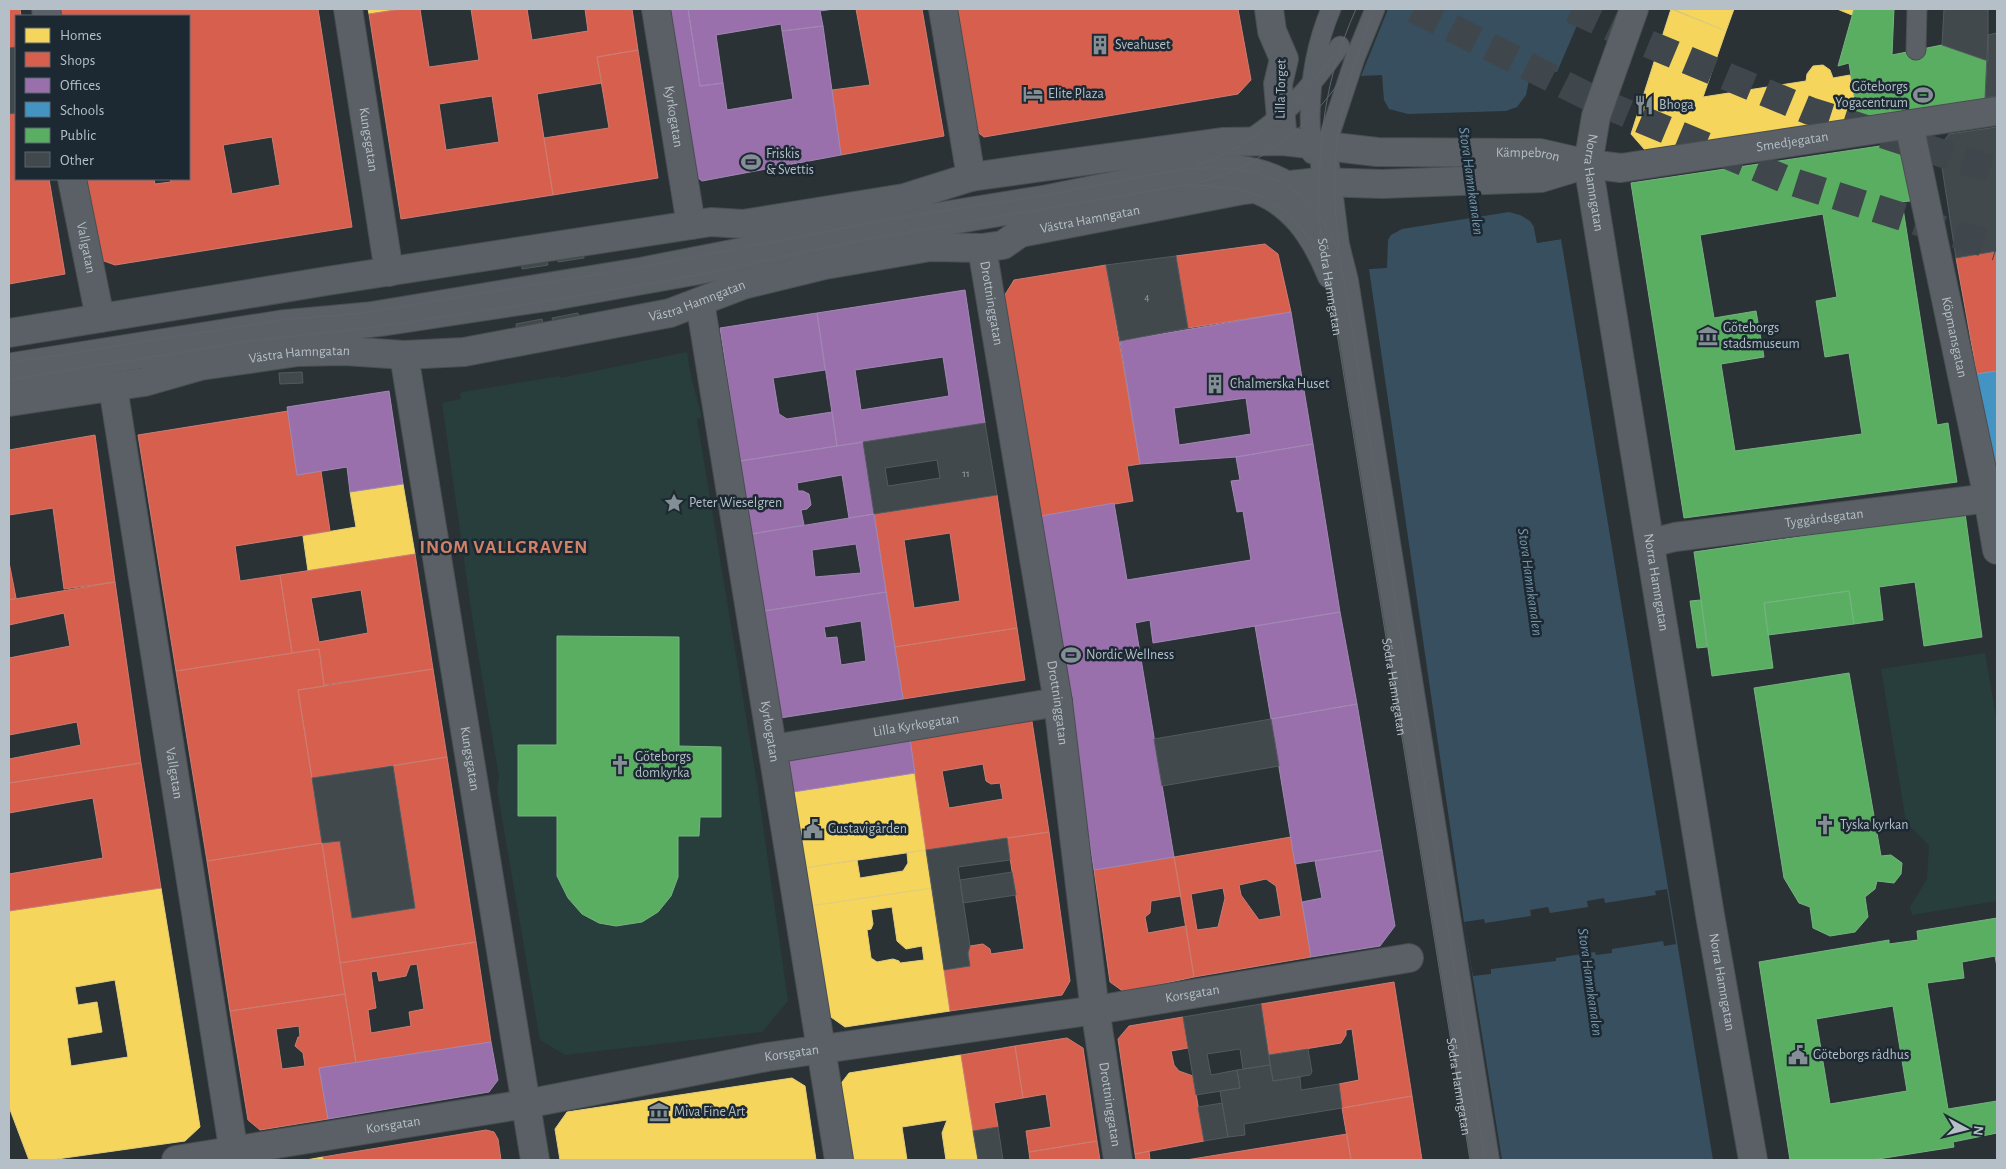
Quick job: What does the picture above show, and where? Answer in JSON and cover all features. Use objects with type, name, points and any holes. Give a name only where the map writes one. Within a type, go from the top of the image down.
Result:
[{"type":"street","name":"Kungsgatan","points":[[348,9],[389,272]]},
{"type":"street","name":"Kyrkogatan","points":[[656,9],[690,225]]},
{"type":"street","points":[[943,9],[971,178]]},
{"type":"street","name":"Lilla Torget","points":[[1269,9],[1272,31],[1284,59],[1278,84],[1281,130]]},
{"type":"street","name":"Norra Hamngatan","points":[[1634,9],[1596,116],[1588,164],[1651,543],[1708,905],[1753,1160]]},
{"type":"street","name":"Smedjegatan","points":[[1588,164],[1621,168],[1642,166],[1918,118],[1997,111]]},
{"type":"street","name":"Köpmansgatan","points":[[1918,118],[1993,497],[1997,550]]},
{"type":"street","points":[[9,333],[690,225],[711,222],[743,224],[904,198],[971,178],[1181,146],[1248,140],[1281,130],[1319,145]]},
{"type":"street","name":"Kämpebron","points":[[1319,145],[1377,152],[1541,165]]},
{"type":"street","name":"Södra Hamngatan","points":[[1319,145],[1321,183],[1345,291],[1485,1160]]},
{"type":"street","name":"Kämpebron","points":[[1382,184],[1541,165],[1588,164]]},
{"type":"street","name":"Södra Hamngatan","points":[[1183,169],[1237,168],[1263,174],[1286,185],[1306,200],[1317,213],[1335,245]]},
{"type":"street","name":"Vallgatan","points":[[72,180],[100,318]]},
{"type":"street","name":"Södra Hamngatan","points":[[1321,183],[1317,213],[1470,1160]]},
{"type":"street","name":"Västra Hamngatan","points":[[9,402],[56,394],[113,388],[144,382],[200,366],[298,352],[345,351],[404,355],[483,348],[670,313],[743,285],[826,265],[930,247],[982,248],[1004,245],[1020,233],[1243,190],[1321,183],[1382,184]]},
{"type":"street","name":"Drottninggatan","points":[[982,248],[1058,702],[1096,1010],[1118,1160]]},
{"type":"street","name":"Kyrkogatan","points":[[700,302],[840,1160]]},
{"type":"street","name":"Kungsgatan","points":[[404,355],[535,1160]]},
{"type":"street","name":"Vallgatan","points":[[113,388],[234,1156]]},
{"type":"street","name":"Tyggårdsgatan","points":[[1651,543],[1675,537],[1993,497]]},
{"type":"street","name":"Lilla Kyrkogatan","points":[[773,749],[1058,702]]},
{"type":"street","name":"Korsgatan","points":[[176,1160],[234,1156],[526,1104],[767,1057],[822,1051],[1096,1010],[1409,958]]},
{"type":"lane","name":"Södra Hamngatan","points":[[1319,145],[1310,88],[1316,53],[1331,9]]},
{"type":"lane","name":"Södra Hamngatan","points":[[1319,145],[1375,9]]},
{"type":"lane","points":[[1916,50],[1917,9]]},
{"type":"lane","points":[[1281,130],[1340,46]]},
{"type":"lane","points":[[9,363],[281,320],[368,312],[642,267],[886,220],[1045,195],[1183,169],[1214,158],[1248,140]]},
{"type":"lane","points":[[9,380],[243,342],[383,326],[556,300],[697,275],[873,238],[1186,185],[1221,186],[1243,190],[1260,196],[1288,213],[1311,242],[1328,278]]},
{"type":"green space","points":[[687,352],[691,377],[702,417],[697,419],[757,783],[788,1001],[762,1032],[565,1055],[540,1040],[497,789],[499,777],[473,623],[442,403],[461,399],[460,394],[463,392],[560,376],[561,378]]},
{"type":"green space","points":[[1985,653],[1997,722],[1997,901],[1912,915],[1910,907],[1927,879],[1929,846],[1906,822],[1881,669]]},
{"type":"water","name":"Stora Hamnkanalen","points":[[1388,9],[1584,9],[1557,72],[1531,72],[1534,227],[1537,243],[1561,239],[1713,1160],[1502,1160],[1464,922],[1369,269],[1387,267],[1382,76],[1361,76]]},
{"type":"pier","points":[[1531,71],[1557,72],[1557,75],[1533,74],[1537,227],[1539,240],[1560,236],[1561,239],[1537,243],[1534,227],[1530,221],[1520,215],[1509,212],[1402,229],[1391,235],[1388,240],[1387,268],[1369,269],[1369,267],[1384,265],[1379,78],[1361,78],[1361,76],[1382,75],[1384,100],[1389,109],[1408,114],[1506,111],[1517,107],[1526,95]]},
{"type":"pier","points":[[1667,889],[1676,944],[1664,946],[1663,941],[1612,949],[1612,953],[1596,955],[1595,952],[1556,958],[1556,961],[1491,969],[1491,974],[1473,976],[1464,922],[1484,919],[1485,923],[1531,916],[1530,910],[1548,907],[1550,913],[1588,907],[1587,901],[1604,898],[1605,903],[1656,895],[1655,891]]},
{"type":"building: Homes","points":[[368,9],[401,9],[369,14]]},
{"type":"building: Homes","points":[[1671,9],[1726,31],[1703,97],[1806,81],[1807,74],[1813,66],[1823,65],[1830,70],[1833,78],[1850,75],[1858,118],[1645,150],[1631,134]]},
{"type":"building: Homes","points":[[1673,9],[1734,9],[1726,31]]},
{"type":"building: Homes","points":[[1837,9],[1854,9],[1852,15]]},
{"type":"building: Homes","points":[[403,484],[415,554],[308,571],[303,536],[356,527],[350,492]]},
{"type":"building: Homes","points":[[915,773],[926,850],[804,868],[793,792]]},
{"type":"building: Homes","points":[[926,850],[932,888],[810,906],[804,868],[857,860],[860,878],[903,871],[908,863],[907,853]]},
{"type":"building: Homes","points":[[161,888],[200,1127],[185,1141],[50,1160],[29,1160],[9,1107],[9,911]],"holes":[[[115,980],[128,1057],[71,1066],[67,1038],[102,1032],[97,1002],[78,1005],[75,987]]]},
{"type":"building: Homes","points":[[932,888],[950,1011],[845,1027],[828,1015],[810,906]],"holes":[[[892,907],[897,941],[906,949],[922,946],[924,960],[900,963],[893,959],[877,962],[871,958],[867,930],[871,929],[873,924],[871,910]]]},
{"type":"building: Homes","points":[[961,1055],[978,1160],[946,1160],[942,1133],[947,1120],[902,1127],[907,1160],[851,1160],[839,1086],[849,1073]]},
{"type":"building: Homes","points":[[792,1078],[805,1086],[816,1160],[560,1160],[555,1129],[567,1112]]},
{"type":"building: Homes","points":[[323,1157],[324,1160],[306,1160]]},
{"type":"building: Shops","points":[[9,9],[20,9],[21,15],[15,15],[15,47],[9,48]]},
{"type":"building: Shops","points":[[60,9],[318,9],[352,227],[115,265],[104,261],[97,251],[86,180],[154,180],[155,184],[171,182],[170,180],[190,180],[190,15],[61,15]],"holes":[[[272,137],[280,185],[232,194],[223,145]]]},
{"type":"building: Shops","points":[[401,9],[420,9],[429,67],[479,60],[471,9],[527,9],[532,40],[588,31],[585,9],[632,9],[638,50],[597,57],[602,83],[537,94],[553,195],[401,219],[369,14]],"holes":[[[492,96],[499,142],[446,150],[439,104]]]},
{"type":"building: Shops","points":[[856,9],[922,9],[944,136],[841,155],[832,90],[870,85]]},
{"type":"building: Shops","name":"Sveahuset","points":[[950,9],[1238,9],[1251,80],[1238,94],[984,137],[968,125]]},
{"type":"building: Shops","points":[[638,50],[658,178],[553,195],[544,138],[609,128],[597,57]]},
{"type":"building: Shops","points":[[15,113],[15,180],[49,180],[65,274],[9,284],[9,114]]},
{"type":"building: Shops","points":[[1265,244],[1278,254],[1291,312],[1188,328],[1176,256]]},
{"type":"building: Shops","points":[[1997,251],[1997,371],[1977,374],[1956,258]]},
{"type":"building: Shops","points":[[1106,265],[1140,464],[1127,466],[1133,501],[1036,517],[1000,303],[1014,280]]},
{"type":"building: Shops","points":[[288,411],[297,475],[321,471],[330,531],[235,546],[240,581],[280,575],[292,653],[176,671],[138,435]]},
{"type":"building: Shops","points":[[95,435],[115,582],[64,589],[53,508],[9,515],[9,450]]},
{"type":"building: Shops","points":[[997,495],[1017,628],[895,647],[874,514]],"holes":[[[950,533],[960,601],[914,608],[904,540]]]},
{"type":"building: Shops","points":[[415,554],[433,669],[324,685],[319,649],[292,653],[280,575]],"holes":[[[361,590],[368,633],[319,642],[311,598]]]},
{"type":"building: Shops","points":[[9,562],[16,598],[9,600]]},
{"type":"building: Shops","points":[[115,582],[141,763],[9,783],[9,759],[81,745],[77,722],[9,735],[9,658],[70,646],[64,613],[9,625],[9,600]]},
{"type":"building: Shops","points":[[1017,628],[1025,680],[903,699],[895,647]]},
{"type":"building: Shops","points":[[319,649],[324,685],[326,686],[298,690],[322,843],[207,861],[176,671]]},
{"type":"building: Shops","points":[[433,669],[447,757],[312,778],[298,690]]},
{"type":"building: Shops","points":[[1031,715],[1049,832],[926,850],[909,733]],"holes":[[[983,764],[986,781],[991,784],[1000,783],[1003,799],[949,808],[942,771]]]},
{"type":"building: Shops","points":[[447,757],[476,942],[340,963],[322,843],[340,841],[352,918],[415,908],[393,766]]},
{"type":"building: Shops","points":[[141,763],[161,888],[9,911],[9,874],[103,858],[93,798],[9,813],[9,783]]},
{"type":"building: Shops","points":[[1049,832],[1070,981],[1062,995],[950,1011],[944,970],[970,966],[968,953],[970,946],[983,944],[990,949],[991,954],[1024,949],[1007,838]]},
{"type":"building: Shops","points":[[1291,837],[1311,957],[1194,977],[1174,857]],"holes":[[[1266,879],[1276,886],[1281,916],[1259,920],[1241,895],[1239,885]],[[1223,888],[1225,898],[1218,927],[1197,930],[1191,894]]]},
{"type":"building: Shops","points":[[322,843],[345,994],[230,1011],[207,861]]},
{"type":"building: Shops","points":[[1174,857],[1181,896],[1151,901],[1150,913],[1145,917],[1148,933],[1186,926],[1194,977],[1124,992],[1110,982],[1094,870]]},
{"type":"building: Shops","points":[[476,942],[491,1042],[356,1063],[340,963]],"holes":[[[417,964],[424,1009],[409,1012],[411,1026],[371,1033],[368,1010],[376,1008],[371,972],[377,971],[379,981],[406,976],[410,965]]]},
{"type":"building: Shops","points":[[1394,982],[1412,1096],[1342,1108],[1339,1084],[1359,1080],[1352,1029],[1346,1030],[1346,1035],[1341,1043],[1269,1055],[1261,1004]]},
{"type":"building: Shops","points":[[345,994],[356,1063],[319,1068],[328,1119],[260,1130],[248,1120],[230,1011]],"holes":[[[299,1026],[300,1037],[298,1037],[295,1046],[303,1053],[305,1066],[282,1069],[276,1029]]]},
{"type":"building: Shops","points":[[1183,1017],[1188,1048],[1171,1051],[1174,1065],[1179,1071],[1193,1076],[1204,1141],[1135,1154],[1118,1039],[1129,1026]]},
{"type":"building: Shops","points":[[1067,1038],[1083,1048],[1097,1141],[1029,1152],[1026,1131],[1051,1127],[1046,1094],[1023,1098],[1015,1046]]},
{"type":"building: Shops","points":[[1015,1046],[1023,1098],[994,1103],[998,1127],[973,1131],[961,1055]]},
{"type":"building: Shops","points":[[1412,1096],[1422,1160],[1351,1160],[1342,1108]]},
{"type":"building: Shops","points":[[486,1130],[494,1132],[498,1139],[501,1160],[324,1160],[323,1157]]},
{"type":"building: Shops","points":[[1347,1134],[1351,1160],[1186,1160]]},
{"type":"building: Shops","points":[[1097,1141],[1100,1160],[1030,1160],[1029,1152]]},
{"type":"building: Shops","points":[[1149,1151],[1150,1160],[1136,1160],[1135,1154]]},
{"type":"building: Offices","points":[[688,9],[834,9],[820,11],[823,26],[782,31],[781,24],[716,35],[723,83],[700,86]]},
{"type":"building: Offices","points":[[688,9],[700,86],[723,83],[727,110],[793,99],[782,31],[823,26],[841,155],[702,181],[689,171],[664,10]]},
{"type":"building: Offices","points":[[965,290],[985,423],[837,446],[817,313]],"holes":[[[943,357],[949,396],[861,410],[855,370]]]},
{"type":"building: Offices","name":"Chalmerska Huset","points":[[1291,312],[1313,444],[1236,457],[1140,464],[1120,341]],"holes":[[[1246,398],[1251,434],[1179,445],[1174,408]]]},
{"type":"building: Offices","points":[[817,313],[825,370],[773,378],[779,414],[787,419],[832,412],[837,446],[740,461],[720,328]]},
{"type":"building: Offices","points":[[389,391],[403,484],[350,492],[347,467],[297,475],[287,407]]},
{"type":"building: Offices","points":[[863,442],[874,514],[849,518],[842,475],[797,483],[798,491],[809,494],[811,505],[807,509],[801,510],[804,525],[751,534],[740,461]]},
{"type":"building: Offices","points":[[1313,444],[1340,612],[1153,643],[1150,620],[1135,623],[1174,857],[1094,870],[1036,517],[1114,503],[1127,580],[1251,560],[1243,511],[1237,512],[1231,481],[1240,480],[1236,457]]},
{"type":"building: Offices","points":[[874,514],[886,592],[764,611],[751,534]],"holes":[[[856,544],[861,573],[815,577],[812,550]]]},
{"type":"building: Offices","points":[[886,592],[903,699],[780,718],[764,611]],"holes":[[[861,621],[866,661],[841,665],[837,637],[826,638],[824,627]]]},
{"type":"building: Offices","points":[[1340,612],[1357,704],[1271,719],[1255,626]]},
{"type":"building: Offices","points":[[1357,704],[1382,850],[1295,864],[1271,719]]},
{"type":"building: Offices","points":[[909,733],[915,773],[793,792],[787,751]]},
{"type":"building: Offices","points":[[1382,850],[1395,926],[1380,946],[1311,957],[1302,902],[1322,898],[1315,861]]},
{"type":"building: Offices","points":[[491,1042],[498,1080],[489,1092],[328,1119],[319,1068]]},
{"type":"building: Schools","points":[[1997,371],[1997,468],[1993,464],[1977,374]]},
{"type":"building: Public","points":[[1854,9],[1894,9],[1892,55],[1942,45],[1988,61],[1985,98],[1858,118],[1849,63],[1838,66]]},
{"type":"building: Public","name":"Göteborgs stadsmuseum","points":[[1900,143],[1910,201],[1902,202],[1937,425],[1948,423],[1957,482],[1684,518],[1631,183]],"holes":[[[1823,214],[1837,297],[1816,301],[1825,357],[1849,353],[1862,434],[1735,451],[1721,364],[1764,357],[1756,311],[1714,318],[1700,235]]]},
{"type":"building: Public","points":[[1965,513],[1982,637],[1924,646],[1915,582],[1879,587],[1883,620],[1854,624],[1849,591],[1764,603],[1773,668],[1712,676],[1694,552]]},
{"type":"building: Public","points":[[1849,591],[1854,624],[1768,635],[1764,603]]},
{"type":"building: Public","points":[[1701,600],[1707,647],[1697,648],[1690,601]]},
{"type":"building: Public","name":"Göteborgs domkyrka","points":[[557,636],[679,637],[679,746],[721,747],[721,817],[700,817],[699,836],[678,836],[678,877],[671,896],[658,912],[642,922],[616,926],[599,923],[582,914],[568,898],[557,876],[557,816],[518,816],[518,745],[557,745]]},
{"type":"building: Public","name":"Tyska kyrkan","points":[[1849,673],[1881,856],[1891,855],[1902,863],[1901,874],[1894,883],[1877,881],[1875,889],[1865,897],[1868,917],[1855,932],[1830,936],[1813,928],[1810,907],[1799,903],[1784,878],[1754,688]]},
{"type":"building: Public","name":"Göteborgs rådhus","points":[[1997,918],[1997,967],[1995,956],[1962,962],[1964,978],[1927,983],[1948,1109],[1997,1101],[1997,1133],[1953,1142],[1954,1147],[1872,1160],[1790,1160],[1759,962],[1889,940],[1889,944],[1918,940],[1917,931]],"holes":[[[1893,1006],[1907,1091],[1830,1104],[1816,1019]]]},
{"type":"building: Other","points":[[1944,9],[1988,9],[1988,61],[1942,45]]},
{"type":"building: Other","points":[[1997,33],[1997,96],[1985,98],[1988,35]]},
{"type":"building: Other","points":[[15,47],[15,113],[9,114],[9,48]]},
{"type":"building: Other","points":[[1997,127],[1997,251],[1956,258],[1939,148],[1949,134]]},
{"type":"building: Other","points":[[583,252],[584,258],[558,262],[557,255]]},
{"type":"building: Other","points":[[1176,256],[1188,328],[1120,341],[1106,265]]},
{"type":"building: Other","points":[[546,257],[548,265],[522,269],[521,261]]},
{"type":"building: Other","points":[[578,313],[580,322],[554,326],[552,318]]},
{"type":"building: Other","points":[[542,319],[544,328],[517,332],[516,324]]},
{"type":"building: Other","points":[[302,372],[303,383],[280,384],[279,373]]},
{"type":"building: Other","points":[[985,423],[997,495],[874,514],[863,442]],"holes":[[[937,460],[940,478],[888,486],[885,468]]]},
{"type":"building: Other","points":[[1271,719],[1279,766],[1162,786],[1154,739]]},
{"type":"building: Other","points":[[393,766],[415,908],[352,918],[340,841],[322,843],[312,778]]},
{"type":"building: Other","points":[[1007,838],[1010,860],[958,867],[970,946],[968,953],[970,966],[944,970],[926,850]]},
{"type":"building: Other","points":[[1012,872],[1016,895],[963,903],[960,880]]},
{"type":"building: Other","points":[[1261,1004],[1270,1065],[1243,1069],[1240,1049],[1207,1054],[1211,1075],[1237,1070],[1240,1088],[1196,1095],[1183,1017]]},
{"type":"building: Other","points":[[1308,1049],[1312,1072],[1310,1075],[1273,1081],[1269,1055]]},
{"type":"building: Other","points":[[1270,1065],[1273,1081],[1300,1077],[1301,1090],[1339,1084],[1342,1108],[1244,1124],[1245,1135],[1228,1137],[1220,1091],[1240,1088],[1237,1070]]},
{"type":"building: Other","points":[[1222,1103],[1228,1137],[1204,1141],[1198,1107]]},
{"type":"building: Other","points":[[998,1127],[1003,1160],[978,1160],[973,1131]]},
{"type":"tunnel","points":[[1414,9],[1597,101],[1787,180],[1997,247]]},
{"type":"tunnel","points":[[1572,9],[1627,35],[1810,111],[1997,171]]},
{"type":"tram line","points":[[1356,9],[1336,61],[1325,110],[1320,159],[1318,215],[1470,1160]]},
{"type":"tram line","points":[[1339,247],[1335,183],[1339,125],[1353,69],[1375,9]]},
{"type":"tram line","points":[[1196,165],[1219,157],[1239,146],[1275,121],[1307,89],[1335,53]]},
{"type":"tram line","points":[[1200,182],[1223,175],[1245,165],[1285,140],[1320,107],[1348,69]]},
{"type":"tram line","points":[[9,363],[281,320],[363,313],[642,267],[896,218],[1045,195],[1183,169],[1208,168],[1253,172],[1273,179],[1292,189],[1308,202],[1323,221],[1335,244],[1344,281]]},
{"type":"tram line","points":[[9,380],[243,342],[383,326],[556,300],[697,275],[873,238],[1186,185],[1237,189],[1257,195],[1275,204],[1290,216],[1304,232],[1328,278]]},
{"type":"tram line","points":[[1343,274],[1485,1160]]},
{"type":"place","name":"Sveahuset","points":[[1100,45]]},
{"type":"place","name":"Elite Plaza","points":[[1033,94]]},
{"type":"place","name":"Göteborgs Yogacentrum","points":[[1923,95]]},
{"type":"place","name":"Bhoga","points":[[1644,105]]},
{"type":"place","name":"Friskis & Svettis","points":[[751,162]]},
{"type":"place","name":"Göteborgs stadsmuseum","points":[[1708,336]]},
{"type":"place","name":"Chalmerska Huset","points":[[1215,384]]},
{"type":"place","name":"Peter Wieselgren","points":[[674,503]]},
{"type":"place","name":"Nordic Wellness","points":[[1071,655]]},
{"type":"place","name":"Göteborgs domkyrka","points":[[620,765]]},
{"type":"place","name":"Tyska kyrkan","points":[[1825,825]]},
{"type":"place","name":"Gustavigården","points":[[813,829]]},
{"type":"place","name":"Göteborgs rådhus","points":[[1798,1055]]},
{"type":"place","name":"Miva Fine Art","points":[[659,1112]]},
{"type":"district","name":"INOM VALLGRAVEN","points":[[504,547]]}]
